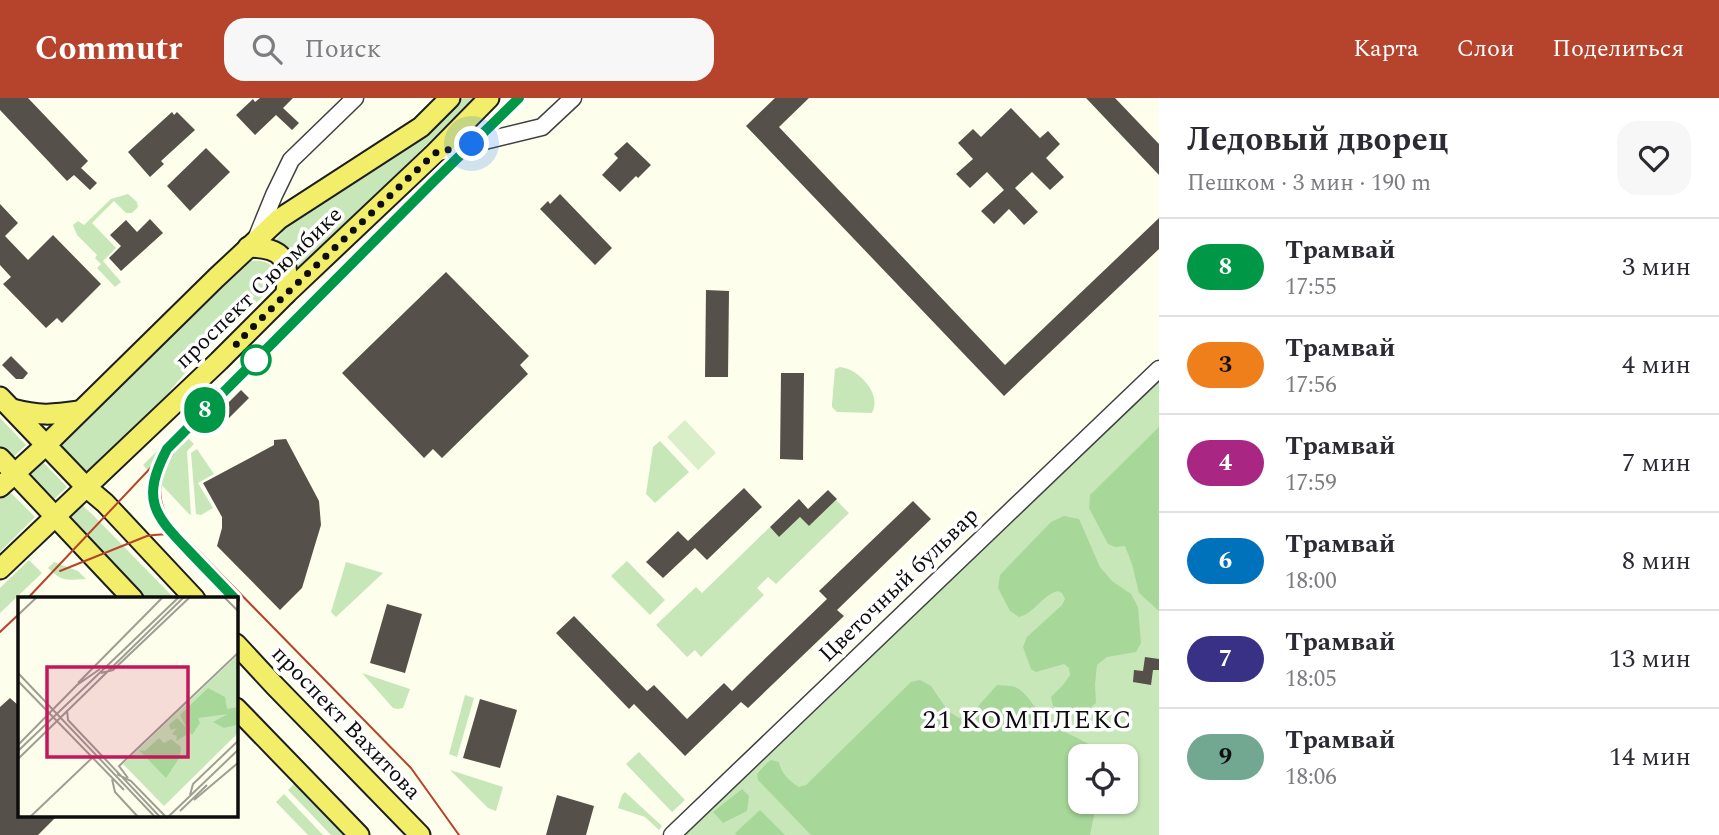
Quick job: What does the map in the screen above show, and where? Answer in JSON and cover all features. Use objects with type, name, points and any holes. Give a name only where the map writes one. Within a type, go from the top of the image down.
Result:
[{"type":"main road","name":"проспект Сююмбике","points":[[0,487],[279,219],[421,127],[450,98]]},
{"type":"main road","name":"проспект Сююмбике","points":[[0,569],[435,153],[489,98]]},
{"type":"main road","points":[[252,244],[274,251],[284,259],[288,273],[286,294]]},
{"type":"main road","points":[[6,403],[31,414],[45,416],[79,411]]},
{"type":"main road","points":[[6,403],[193,597]]},
{"type":"main road","points":[[105,503],[104,492],[108,475],[122,454]]},
{"type":"main road","points":[[0,458],[131,597]]},
{"type":"main road","points":[[24,547],[47,536],[73,536]]},
{"type":"main road","name":"проспект Вахитова","points":[[238,646],[420,835]]},
{"type":"main road","points":[[238,667],[274,685]]},
{"type":"main road","points":[[238,708],[359,835]]},
{"type":"street","points":[[252,244],[291,160],[355,98]]},
{"type":"street","points":[[435,153],[542,127],[573,98]]},
{"type":"street","name":"Цветочный бульвар","points":[[672,835],[1159,369]]},
{"type":"green space","points":[[463,98],[474,98],[301,268],[297,268],[273,243],[293,220],[432,128]]},
{"type":"green space","points":[[128,194],[137,202],[138,207],[132,213],[126,213],[114,201],[92,223],[116,248],[103,261],[121,282],[115,287],[97,268],[101,264],[95,258],[97,255],[77,235],[73,225],[78,221],[84,225],[111,199]]},
{"type":"green space","points":[[251,261],[263,261],[271,266],[275,274],[274,286],[200,355],[165,397],[86,474],[58,444]]},
{"type":"green space","points":[[840,367],[854,372],[867,384],[874,398],[872,413],[837,412],[832,407],[835,369]]},
{"type":"green space","points":[[1159,380],[1159,835],[685,835]]},
{"type":"green space","points":[[0,418],[26,445],[10,460],[0,450]]},
{"type":"green space","points":[[685,420],[716,453],[698,470],[667,437]]},
{"type":"green space","points":[[1159,427],[1159,611],[1139,593],[1125,546],[1115,547],[1108,544],[1089,508],[1090,495]]},
{"type":"green space","points":[[179,429],[194,444],[187,451],[191,515],[143,465]]},
{"type":"green space","points":[[660,441],[689,472],[655,503],[646,494],[653,447]]},
{"type":"green space","points":[[197,449],[214,474],[198,483],[213,508],[201,515],[196,514],[191,453]]},
{"type":"green space","points":[[40,459],[67,487],[51,502],[24,475]]},
{"type":"green space","points":[[8,490],[35,517],[0,552],[0,497]]},
{"type":"green space","points":[[836,500],[849,513],[776,584],[768,577],[757,588],[764,595],[701,657],[695,650],[687,657],[656,625],[696,587],[702,593],[770,527],[779,537],[800,517],[809,526]]},
{"type":"green space","points":[[82,505],[173,597],[141,597],[67,520]]},
{"type":"green space","points":[[1064,516],[1079,519],[1100,567],[1112,581],[1131,594],[1138,607],[1141,643],[1136,652],[1107,657],[1097,665],[1096,703],[1085,711],[1075,713],[1053,706],[1051,697],[1070,675],[1069,668],[1064,664],[1036,672],[1031,669],[1023,647],[1027,637],[1062,605],[1065,599],[1062,593],[1052,593],[1030,612],[1019,617],[1010,611],[998,588],[1000,575],[1051,522]]},
{"type":"green space","points":[[29,560],[42,573],[0,613],[0,588]]},
{"type":"green space","points":[[627,561],[665,600],[650,615],[611,576]]},
{"type":"green space","points":[[54,562],[78,571],[86,579],[69,580],[57,576],[48,568]]},
{"type":"green space","points":[[346,562],[383,573],[336,617],[331,612]]},
{"type":"green space","points":[[362,673],[410,689],[403,708],[393,708]]},
{"type":"green space","points":[[920,680],[931,686],[948,711],[959,718],[972,713],[997,685],[1017,688],[1051,723],[1087,744],[1068,744],[1068,814],[1094,814],[1090,835],[811,835],[758,780],[757,774],[771,760],[779,762],[784,773],[795,785],[806,785],[911,682]]},
{"type":"green space","points":[[465,695],[474,698],[457,757],[449,754]]},
{"type":"green space","points":[[639,752],[685,800],[672,812],[626,764]]},
{"type":"green space","points":[[450,770],[503,787],[496,811],[488,808]]},
{"type":"green space","points":[[297,781],[347,835],[331,835],[288,790]]},
{"type":"green space","points":[[742,789],[749,796],[747,811],[723,823],[713,812]]},
{"type":"green space","points":[[625,792],[662,826],[659,830],[645,817],[618,808]]},
{"type":"green space","points":[[284,794],[323,835],[308,835],[276,802]]},
{"type":"green space","points":[[760,810],[785,835],[735,833]]},
{"type":"building","points":[[0,98],[28,98],[88,161],[81,168],[97,183],[90,190],[74,175],[67,181],[0,110]]},
{"type":"building","points":[[260,98],[293,98],[283,108],[299,123],[292,130],[276,115],[255,135],[236,115],[253,99],[255,102]]},
{"type":"building","points":[[775,98],[809,98],[779,127],[1005,365],[1159,218],[1159,249],[1004,396],[746,126]]},
{"type":"building","points":[[1086,98],[1115,98],[1159,144],[1159,175]]},
{"type":"building","points":[[1011,108],[1040,138],[1048,131],[1060,144],[1046,158],[1064,177],[1050,190],[1032,172],[1015,188],[1038,212],[1024,225],[1009,209],[994,224],[981,211],[1004,190],[987,172],[970,188],[956,174],[973,159],[958,143],[973,129],[981,137]]},
{"type":"building","points":[[172,112],[174,115],[177,112],[195,130],[161,161],[164,164],[150,177],[128,152]]},
{"type":"building","points":[[627,142],[651,165],[620,192],[602,175],[618,158],[614,154]]},
{"type":"building","points":[[206,148],[230,172],[190,211],[167,186]]},
{"type":"building","points":[[560,194],[612,248],[595,265],[540,209]]},
{"type":"building","points":[[0,204],[18,223],[5,236],[28,260],[53,235],[101,284],[62,323],[57,318],[46,328],[3,284],[11,277],[0,265]]},
{"type":"building","points":[[150,219],[163,233],[121,271],[109,258],[121,246],[110,235],[126,220],[137,232]]},
{"type":"building","points":[[446,272],[529,356],[520,365],[528,374],[442,458],[433,449],[424,458],[342,373]]},
{"type":"building","points":[[706,290],[729,291],[728,377],[705,377]]},
{"type":"building","points":[[11,356],[28,373],[23,379],[16,379],[2,365]]},
{"type":"building","points":[[781,373],[804,373],[803,460],[780,459]]},
{"type":"building","points":[[241,390],[249,398],[229,418],[221,410]]},
{"type":"building","points":[[286,439],[319,501],[321,525],[302,588],[280,610],[217,546],[222,517],[203,483],[274,445],[274,440]]},
{"type":"building","points":[[744,488],[762,507],[707,560],[695,548],[663,578],[646,562],[678,531],[688,541]]},
{"type":"building","points":[[828,490],[837,499],[809,526],[800,517],[779,537],[770,527],[799,499],[808,509]]},
{"type":"building","points":[[913,501],[931,519],[837,610],[844,616],[748,708],[741,702],[685,756],[634,704],[629,709],[556,633],[574,616],[647,691],[654,685],[687,719],[724,683],[732,691],[827,599],[819,591]]},
{"type":"building","points":[[387,604],[422,614],[405,673],[370,663]]},
{"type":"building","points":[[1145,657],[1159,659],[1159,670],[1153,670],[1151,685],[1133,682],[1134,670],[1143,671]]},
{"type":"building","points":[[10,698],[18,705],[18,818],[55,818],[38,835],[0,835],[0,707]]},
{"type":"building","points":[[480,699],[517,710],[500,768],[463,758]]},
{"type":"building","points":[[557,795],[594,806],[586,835],[546,835]]},
{"type":"tram line","points":[[29,597],[207,408],[519,98]]},
{"type":"tram line","name":"8","points":[[233,597],[163,524],[156,512],[154,481],[167,449],[519,98]]},
{"type":"tram line","points":[[174,451],[160,486],[162,503],[170,522],[411,768],[459,835]]},
{"type":"tram line","points":[[60,571],[147,536],[166,535],[184,540]]},
{"type":"tram line","points":[[0,632],[18,615]]},
{"type":"district","name":"21 КОМПЛЕКС","points":[[1028,720]]},
{"type":"route","points":[[256,360],[236,344],[435,153],[472,144]]}]
